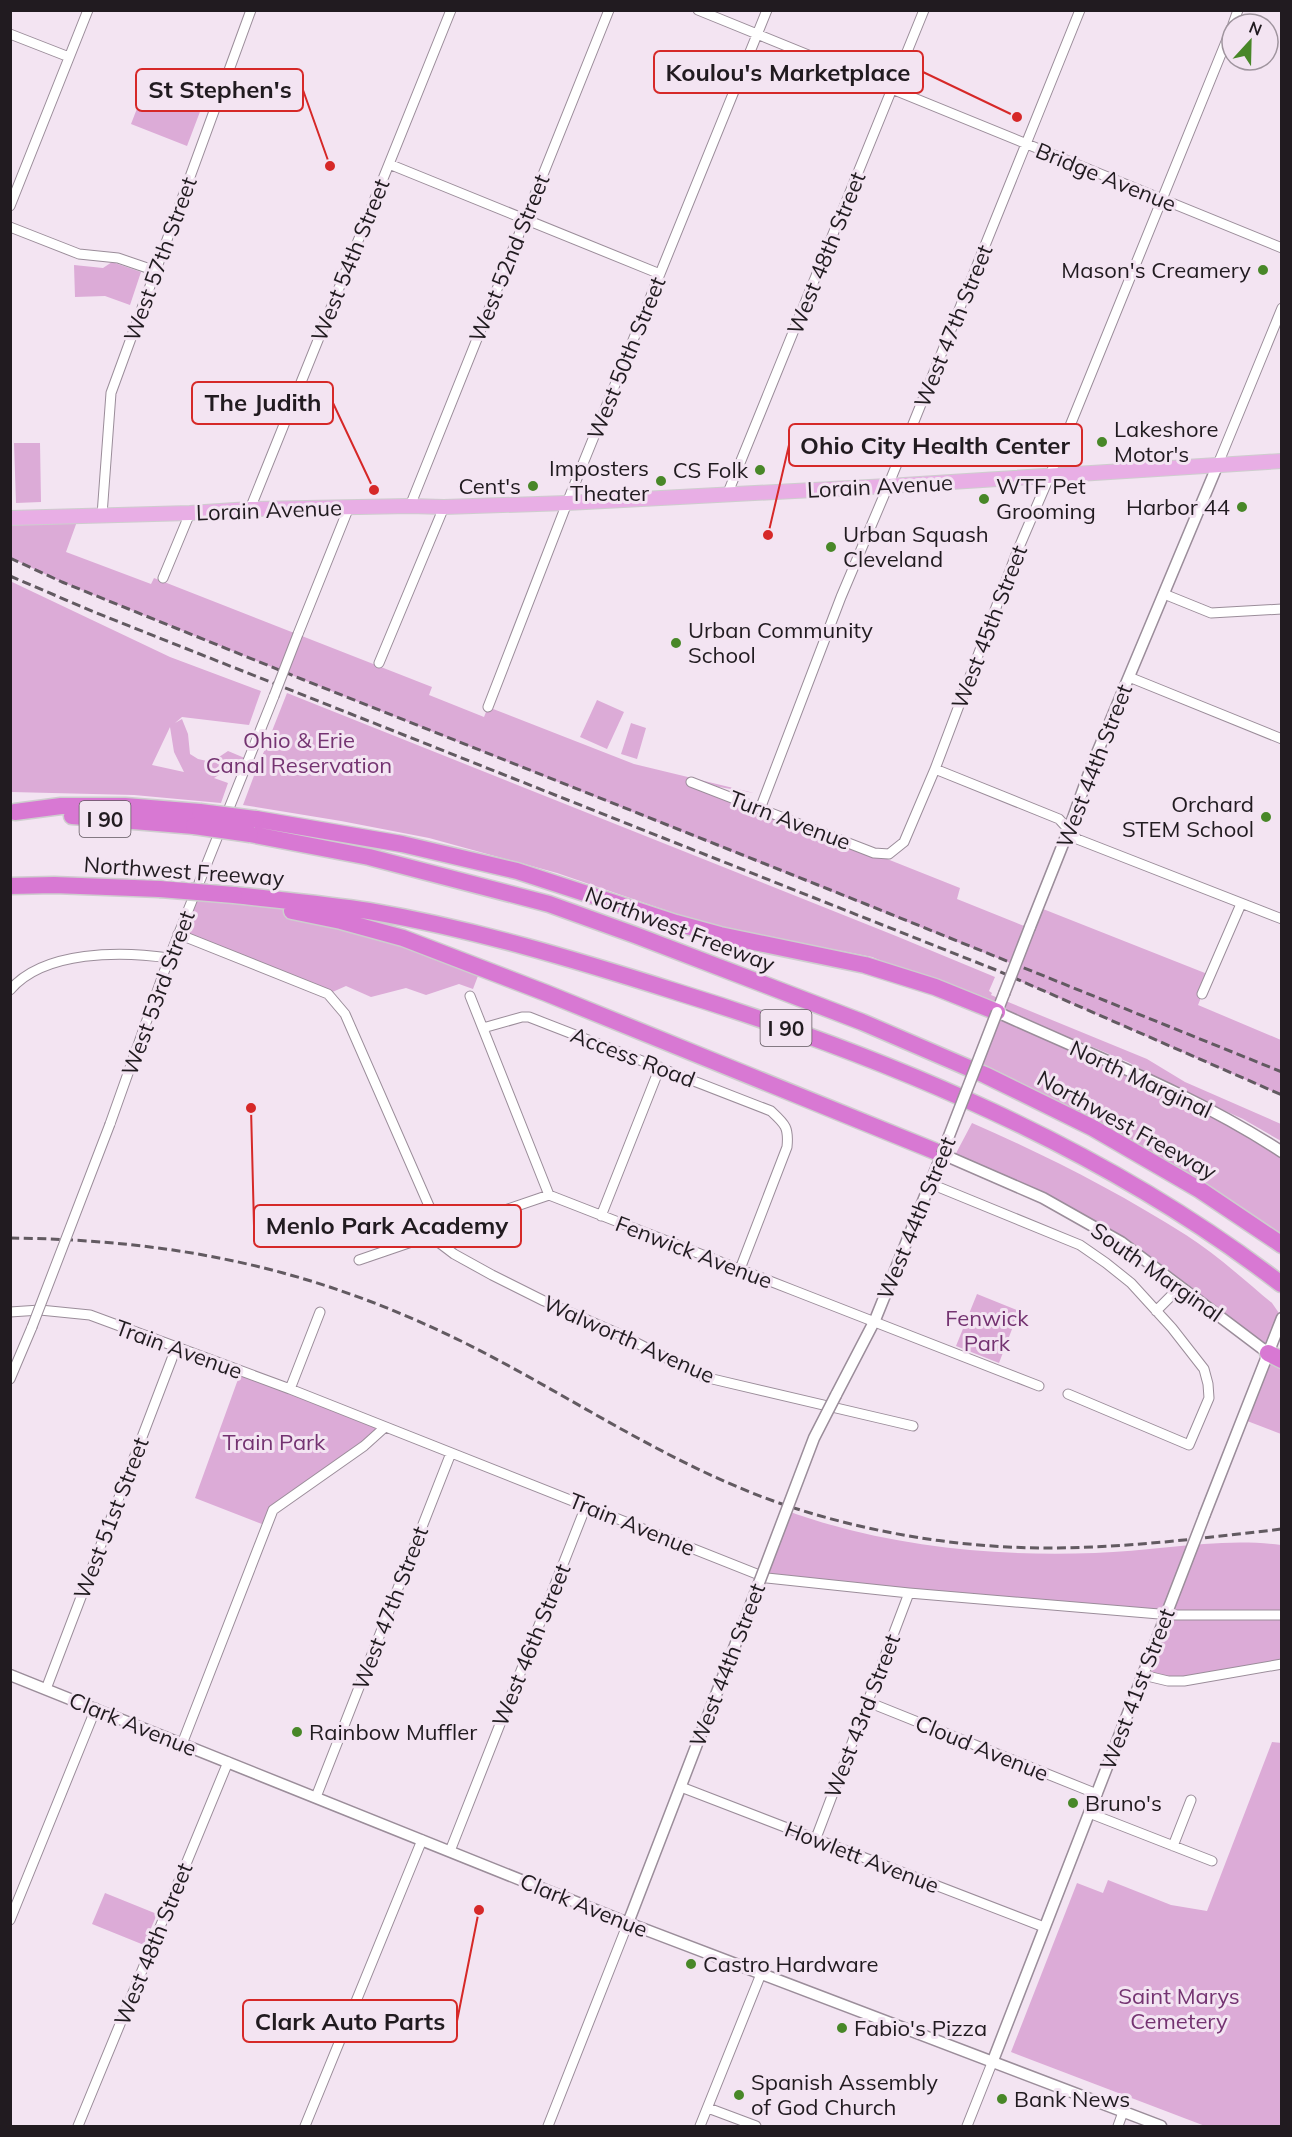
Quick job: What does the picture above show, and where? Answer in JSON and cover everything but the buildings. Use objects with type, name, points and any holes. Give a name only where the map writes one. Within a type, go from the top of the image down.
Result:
[{"type":"highway","name":"Northwest Freeway","points":[[13,812],[197,819],[253,826],[549,904],[862,1022],[985,1075],[1148,1158],[1281,1245]]},
{"type":"highway","points":[[253,826],[402,844],[517,871],[720,935],[832,957],[877,969],[935,987],[997,1012]]},
{"type":"highway","name":"Northwest Freeway","points":[[10,886],[54,885],[160,889],[370,912],[476,934],[624,975],[752,1015],[919,1080],[1047,1139],[1171,1209],[1226,1244],[1281,1284]]},
{"type":"highway","points":[[238,896],[403,938],[546,993],[942,1154]]},
{"type":"main road","name":"Lorain Avenue","points":[[10,518],[250,509],[567,503],[888,486],[1281,461]]},
{"type":"street","points":[[10,206],[88,10]]},
{"type":"street","name":"West 57th Street","points":[[102,515],[111,393],[251,10]]},
{"type":"street","name":"West 54th Street","points":[[250,509],[452,10]]},
{"type":"street","name":"West 52nd Street","points":[[410,506],[609,10]]},
{"type":"street","name":"Bridge Avenue","points":[[698,10],[1281,248]]},
{"type":"street","name":"West 50th Street","points":[[488,707],[567,503],[767,10]]},
{"type":"street","name":"West 48th Street","points":[[727,495],[924,10]]},
{"type":"street","name":"West 47th Street","points":[[760,809],[841,597],[1080,10]]},
{"type":"street","points":[[10,34],[69,57]]},
{"type":"street","name":"West 45th Street","points":[[889,854],[904,842],[935,768],[1017,552],[1220,56]]},
{"type":"street","points":[[389,164],[660,274]]},
{"type":"street","points":[[10,178],[20,182]]},
{"type":"street","points":[[10,227],[79,254],[118,258],[156,271]]},
{"type":"street","name":"West 44th Street","points":[[548,2127],[681,1787],[810,1447],[875,1320],[931,1184],[1069,830],[1092,765],[1281,308]]},
{"type":"street","name":"West 53rd Street","points":[[10,1379],[110,1124],[178,934],[349,507]]},
{"type":"street","points":[[379,663],[444,507]]},
{"type":"street","points":[[164,578],[190,513]]},
{"type":"street","points":[[1164,594],[1210,613],[1281,609]]},
{"type":"street","points":[[1129,677],[1281,739]]},
{"type":"street","points":[[935,768],[1059,819],[1077,839],[1281,919]]},
{"type":"street","name":"Turn Avenue","points":[[692,782],[874,854],[889,854]]},
{"type":"street","points":[[1202,994],[1241,904]]},
{"type":"street","points":[[178,934],[328,994],[337,1004],[345,1014],[440,1232]]},
{"type":"street","points":[[10,990],[29,974],[45,965],[71,959],[139,953],[169,958]]},
{"type":"street","points":[[359,1260],[549,1195],[470,996]]},
{"type":"street","name":"North Marginal","points":[[997,1012],[1170,1090],[1255,1135],[1281,1152]]},
{"type":"street","name":"Access Road","points":[[483,1028],[522,1017],[530,1017],[771,1111],[788,1131],[787,1147],[740,1269]]},
{"type":"street","points":[[601,1216],[660,1067]]},
{"type":"street","name":"South Marginal","points":[[942,1154],[1042,1198],[1121,1242],[1275,1356]]},
{"type":"street","points":[[931,1184],[1080,1245],[1106,1263],[1131,1283],[1193,1354],[1204,1369],[1209,1398],[1188,1445],[1068,1394]]},
{"type":"street","name":"Fenwick Avenue","points":[[549,1195],[875,1320],[1039,1386]]},
{"type":"street","name":"Walworth Avenue","points":[[429,1235],[454,1254],[492,1275],[617,1333],[704,1377],[913,1426]]},
{"type":"street","points":[[1156,1311],[1180,1287]]},
{"type":"street","name":"Train Avenue","points":[[10,1312],[40,1310],[90,1315],[290,1389],[766,1578],[909,1593],[1171,1614],[1281,1615]]},
{"type":"street","points":[[290,1389],[320,1312]]},
{"type":"street","name":"West 41st Street","points":[[967,2127],[1238,1431],[1275,1356],[1281,1318]]},
{"type":"street","name":"West 51st Street","points":[[46,1689],[176,1348]]},
{"type":"street","points":[[182,1744],[273,1510],[364,1446],[384,1428]]},
{"type":"street","name":"West 47th Street","points":[[316,1797],[451,1453]]},
{"type":"street","name":"West 46th Street","points":[[450,1851],[586,1506]]},
{"type":"street","name":"West 43rd Street","points":[[816,1838],[909,1593]]},
{"type":"street","points":[[1143,1675],[1168,1682],[1184,1681],[1281,1664]]},
{"type":"street","name":"Clark Avenue","points":[[10,1674],[628,1923],[1161,2127]]},
{"type":"street","name":"Cloud Avenue","points":[[868,1702],[1097,1794]]},
{"type":"street","points":[[10,1920],[96,1708]]},
{"type":"street","name":"West 48th Street","points":[[80,2126],[228,1762]]},
{"type":"street","name":"Howlett Avenue","points":[[681,1787],[1044,1927]]},
{"type":"street","points":[[1173,1846],[1191,1800]]},
{"type":"street","points":[[1089,1813],[1212,1861]]},
{"type":"street","points":[[305,2127],[422,1840]]},
{"type":"street","points":[[700,2127],[761,1974]]},
{"type":"street","points":[[708,2108],[756,2127]]},
{"type":"street","points":[[1118,2127],[1124,2112]]},
{"type":"green space","points":[[145,88],[201,109],[187,146],[131,124]]},
{"type":"green space","points":[[112,262],[141,272],[130,305],[105,296],[75,297],[74,265],[103,268]]},
{"type":"green space","points":[[14,443],[40,443],[41,502],[16,503]]},
{"type":"green space","points":[[79,516],[66,552],[151,584],[154,578],[432,687],[429,695],[484,717],[488,707],[634,764],[754,793],[696,783],[960,888],[957,899],[1029,928],[1038,907],[1210,975],[1198,1005],[1281,1040],[1281,1095],[1011,977],[1015,965],[62,582],[11,558],[10,518]]},
{"type":"green space","name":"Ohio & Erie Canal Reservation","points":[[10,581],[170,657],[261,691],[249,725],[182,717],[175,723],[182,719],[188,734],[190,754],[198,759],[207,761],[209,757],[216,759],[228,751],[259,764],[287,693],[995,977],[989,991],[991,995],[1147,1059],[1185,1082],[1281,1124],[1281,1141],[1243,1119],[1185,1093],[1128,1062],[872,957],[706,924],[557,873],[429,838],[243,805],[255,773],[235,765],[214,778],[228,783],[221,803],[134,795],[11,792]],"holes":[[[170,727],[174,752],[184,772],[152,765]]]},
{"type":"green space","points":[[597,700],[624,712],[607,749],[580,737]]},
{"type":"green space","points":[[631,723],[646,728],[637,759],[621,754]]},
{"type":"green space","points":[[196,892],[243,896],[481,968],[473,989],[459,984],[426,995],[406,988],[371,997],[346,986],[328,994],[178,934]]},
{"type":"green space","points":[[997,1012],[1170,1090],[1281,1152],[1281,1246],[1268,1236],[975,1070]]},
{"type":"green space","points":[[972,1123],[1108,1189],[1186,1235],[1219,1259],[1272,1303],[1281,1316],[1268,1353],[1121,1242],[953,1159]]},
{"type":"green space","name":"Fenwick Park","points":[[977,1294],[1019,1311],[999,1363],[956,1346]]},
{"type":"green space","points":[[1268,1353],[1281,1360],[1281,1434],[1242,1419]]},
{"type":"green space","name":"Train Park","points":[[241,1371],[384,1428],[273,1510],[267,1526],[195,1498]]},
{"type":"green space","points":[[785,1510],[860,1532],[977,1551],[1056,1554],[1118,1552],[1211,1543],[1281,1545],[1281,1664],[1189,1680],[1143,1675],[1167,1613],[767,1578]]},
{"type":"green space","name":"Saint Marys Cemetery","points":[[1272,1742],[1282,1743],[1281,2126],[1205,2126],[1011,2052],[1077,1883],[1103,1893],[1108,1880],[1171,1905],[1207,1911]]},
{"type":"green space","points":[[105,1893],[157,1914],[144,1945],[92,1924]]},
{"type":"railway","points":[[10,558],[62,582],[304,680],[1282,1072]]},
{"type":"railway","points":[[10,576],[94,612],[996,970],[1282,1095]]},
{"type":"railway","points":[[10,1238],[72,1240],[190,1253],[302,1278],[357,1296],[469,1345],[659,1450],[698,1469],[779,1503],[877,1530],[980,1545],[1077,1548],[1194,1539],[1282,1529]]},
{"type":"place","name":"Koulou's Marketplace","points":[[1017,117]]},
{"type":"place","name":"St Stephen's","points":[[330,166]]},
{"type":"place","name":"Mason's Creamery","points":[[1263,270]]},
{"type":"place","name":"Lakeshore Motor's","points":[[1102,442]]},
{"type":"place","name":"CS Folk","points":[[760,470]]},
{"type":"place","name":"Imposters Theater","points":[[661,481]]},
{"type":"place","name":"Cent's","points":[[533,486]]},
{"type":"place","name":"The Judith","points":[[374,490]]},
{"type":"place","name":"WTF Pet Grooming","points":[[984,499]]},
{"type":"place","name":"Harbor 44","points":[[1242,507]]},
{"type":"place","name":"Ohio City Health Center","points":[[768,535]]},
{"type":"place","name":"Urban Squash Cleveland","points":[[831,547]]},
{"type":"place","name":"Urban Community School","points":[[676,643]]},
{"type":"place","name":"Orchard STEM School","points":[[1266,817]]},
{"type":"place","name":"Menlo Park Academy","points":[[251,1108]]},
{"type":"place","name":"Rainbow Muffler","points":[[297,1732]]},
{"type":"place","name":"Bruno's","points":[[1073,1803]]},
{"type":"place","name":"Clark Auto Parts","points":[[479,1910]]},
{"type":"place","name":"Castro Hardware","points":[[691,1964]]},
{"type":"place","name":"Fabio's Pizza","points":[[842,2028]]},
{"type":"place","name":"Spanish Assembly of God Church","points":[[739,2095]]},
{"type":"place","name":"Bank News","points":[[1002,2099]]}]
